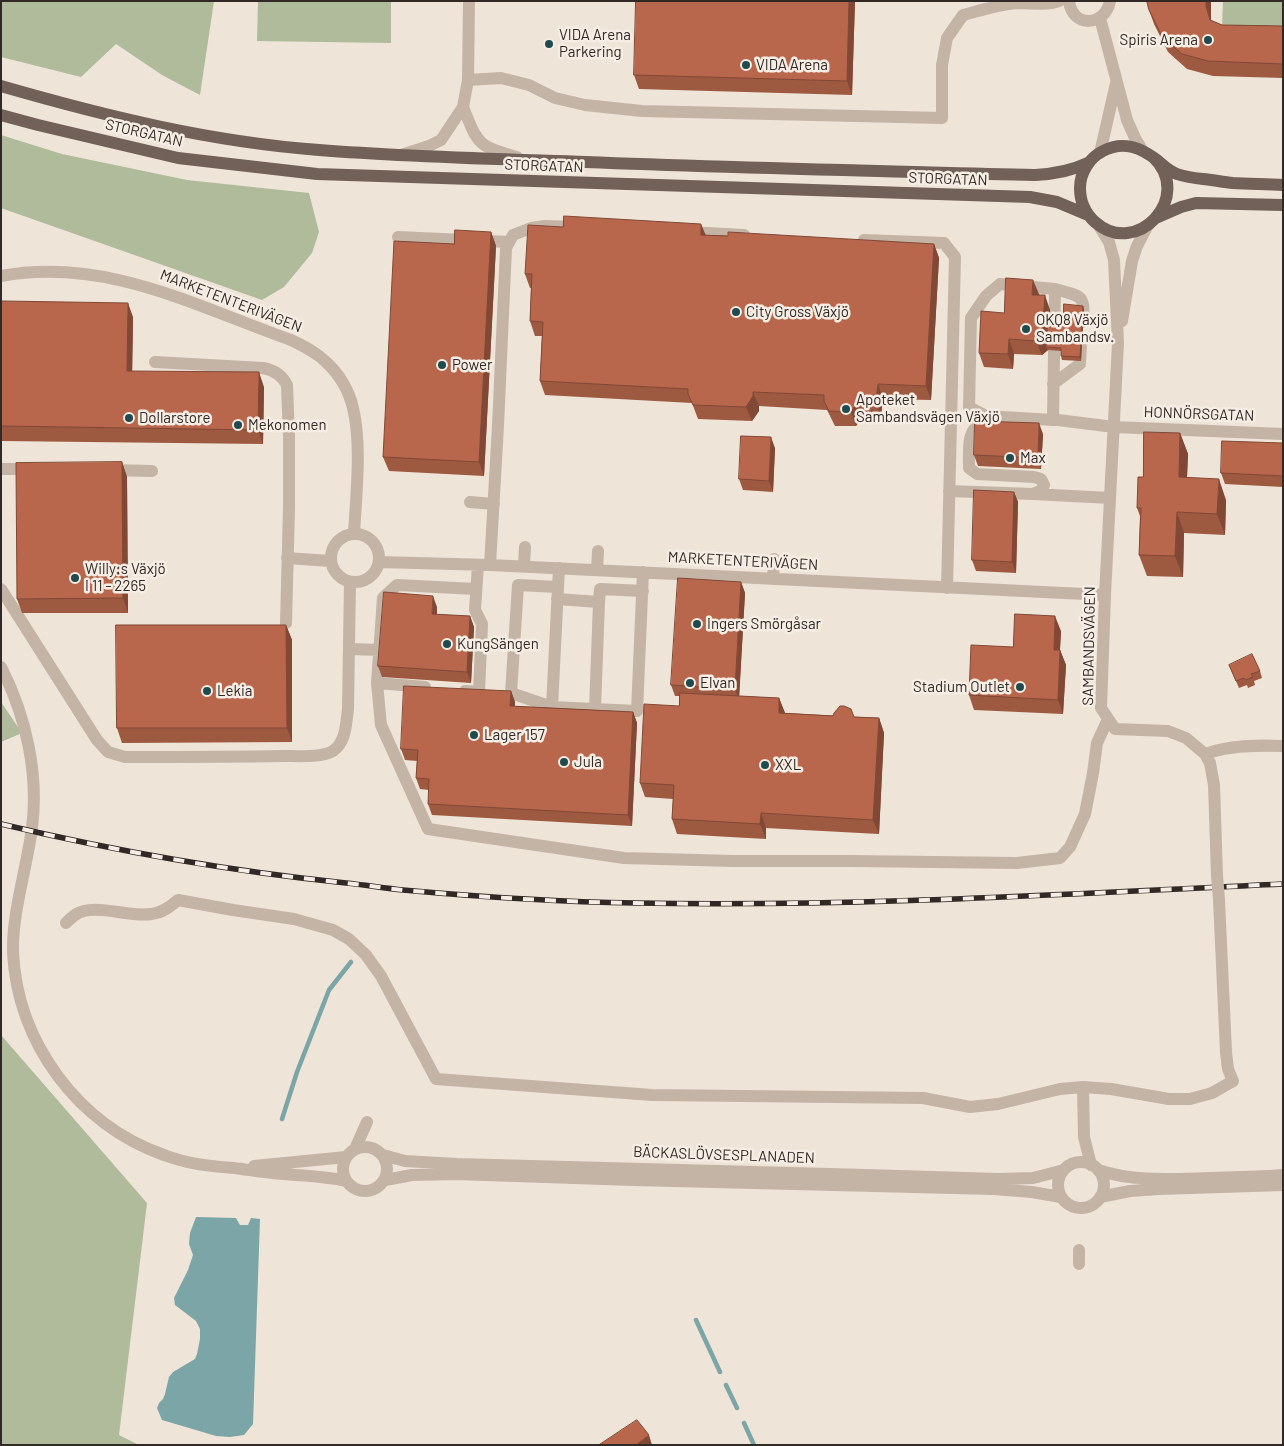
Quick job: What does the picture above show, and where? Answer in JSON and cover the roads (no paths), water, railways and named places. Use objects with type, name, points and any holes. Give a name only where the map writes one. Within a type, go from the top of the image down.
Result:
[{"type":"main road","name":"STORGATAN","points":[[1,86],[51,101],[180,131],[318,150],[705,167],[1036,175],[1054,174],[1088,164]]},
{"type":"main road","name":"STORGATAN","points":[[1,115],[38,126],[178,158],[317,174],[1030,197],[1057,202],[1088,214]]},
{"type":"main road","name":"STORGATAN","points":[[1283,185],[1231,183],[1176,174],[1148,153],[1131,146],[1121,145],[1100,152],[1088,164],[1082,175],[1080,188],[1083,204],[1088,214],[1098,224],[1108,230],[1122,233],[1135,231],[1180,207],[1196,203],[1283,206]]},
{"type":"main road","points":[[1148,153],[1163,170],[1167,186],[1166,202],[1153,221]]},
{"type":"street","points":[[400,155],[429,146],[441,140],[463,106],[468,80],[469,1]]},
{"type":"street","points":[[468,80],[501,78],[529,85],[555,98],[586,105],[642,112],[942,118],[942,66],[947,38],[963,15],[1000,5],[1020,3],[1041,4],[1059,1]]},
{"type":"street","points":[[1069,1],[1071,11],[1075,16],[1088,21],[1100,18],[1109,7],[1110,1]]},
{"type":"street","points":[[1100,18],[1116,81],[1134,138],[1148,153]]},
{"type":"street","points":[[1100,152],[1108,124],[1116,81]]},
{"type":"street","points":[[463,106],[476,138],[482,144],[492,150],[526,160]]},
{"type":"street","name":"SAMBANDSVÄGEN","points":[[1118,343],[1132,261],[1137,246],[1153,221]]},
{"type":"street","name":"SAMBANDSVÄGEN","points":[[1098,224],[1109,242],[1114,260],[1118,343],[1101,708],[1115,729],[1168,731],[1186,738],[1205,754]]},
{"type":"street","points":[[479,692],[482,624],[475,610],[476,589],[484,565],[494,504],[506,248],[513,235],[531,228],[545,226],[595,228]]},
{"type":"street","points":[[675,232],[754,235]]},
{"type":"street","points":[[398,237],[509,242]]},
{"type":"street","points":[[854,240],[944,244],[955,256],[947,588]]},
{"type":"street","name":"MARKETENTERIVÄGEN","points":[[1,276],[46,272],[95,276],[125,281],[152,288],[291,340],[310,349],[326,362],[339,377],[347,391],[353,408],[357,433],[354,534]]},
{"type":"street","points":[[1033,494],[1042,490],[1044,485],[1041,479],[1034,476],[977,474],[969,468],[970,438],[975,426],[986,416],[970,406],[971,318],[986,296],[1000,284],[1055,290],[1078,296],[1084,304],[1080,364],[1053,384]]},
{"type":"street","points":[[1052,420],[1055,290]]},
{"type":"street","points":[[155,362],[263,368],[271,370],[284,379],[287,385],[289,437],[286,623]]},
{"type":"street","name":"HONNÖRSGATAN","points":[[986,416],[1052,420],[1114,427],[1283,434]]},
{"type":"street","points":[[1,469],[39,469]]},
{"type":"street","points":[[96,470],[152,471]]},
{"type":"street","points":[[949,490],[1110,498]]},
{"type":"street","points":[[470,502],[494,504]]},
{"type":"street","points":[[354,534],[361,535],[373,542],[379,555],[379,562],[372,576],[358,583],[343,580],[337,575],[330,561],[331,553],[339,539],[346,535],[354,534]]},
{"type":"street","points":[[524,566],[525,547]]},
{"type":"street","points":[[597,570],[598,551]]},
{"type":"street","points":[[287,558],[330,561]]},
{"type":"street","points":[[773,579],[774,559]]},
{"type":"street","name":"MARKETENTERIVÄGEN","points":[[379,562],[524,566],[1105,595]]},
{"type":"street","points":[[552,708],[559,568]]},
{"type":"street","points":[[451,690],[511,694],[552,708],[636,711],[643,572]]},
{"type":"street","points":[[1,589],[97,740],[108,752],[125,757],[265,757],[320,755],[332,752],[341,743],[346,728],[348,709],[350,582]]},
{"type":"street","points":[[511,694],[518,584],[599,602]]},
{"type":"street","points":[[476,589],[397,585],[383,598],[377,683],[381,725],[428,830],[624,858],[733,862],[1017,863],[1060,858],[1070,846],[1085,814],[1093,773],[1096,743],[1108,719]]},
{"type":"street","points":[[594,709],[600,589],[642,591]]},
{"type":"street","points":[[350,649],[380,650]]},
{"type":"street","points":[[1,667],[12,688],[26,731],[33,800],[32,828],[15,922],[13,951],[20,996],[29,1023],[39,1047],[64,1085],[94,1116],[138,1145],[182,1162],[278,1174],[322,1176],[346,1181],[355,1189],[367,1191],[379,1187],[385,1180],[388,1169],[387,1161],[383,1155],[377,1150],[364,1146],[351,1153],[235,1168]]},
{"type":"street","points":[[377,683],[433,688]]},
{"type":"street","points":[[66,923],[76,914],[86,911],[97,910],[135,915],[152,914],[169,908],[178,900],[294,919],[333,930],[349,939],[366,955],[381,976],[436,1079],[652,1096],[923,1098],[970,1107],[998,1104],[1060,1089],[1083,1087],[1111,1089],[1169,1099],[1190,1099],[1212,1093],[1233,1082],[1228,1069],[1226,1052],[1214,785],[1210,764],[1205,754],[1214,750],[1283,746]]},
{"type":"street","points":[[1083,1087],[1084,1137],[1095,1168],[1102,1177],[1103,1185],[1100,1197]]},
{"type":"street","points":[[346,1181],[343,1169],[367,1122]]},
{"type":"street","points":[[1061,1197],[1058,1190],[1058,1181],[1084,1137]]},
{"type":"street","name":"BÄCKASLÖVSESPLANADEN","points":[[383,1155],[406,1161],[456,1164],[998,1179],[1033,1178],[1081,1162],[1124,1177],[1163,1179],[1283,1175]]},
{"type":"street","name":"BÄCKASLÖVSESPLANADEN","points":[[385,1180],[412,1176],[456,1174],[994,1189],[1032,1192],[1061,1197],[1070,1205],[1081,1208],[1092,1204],[1100,1197],[1130,1191],[1159,1188],[1283,1185]]},
{"type":"water","points":[[196,1217],[236,1218],[240,1225],[248,1225],[251,1218],[260,1219],[253,1424],[244,1435],[216,1436],[162,1420],[157,1408],[165,1394],[169,1377],[173,1372],[195,1359],[197,1354],[200,1329],[196,1321],[175,1305],[174,1298],[193,1255],[189,1244],[190,1233]]},
{"type":"waterway","points":[[282,1119],[297,1072],[329,990],[351,962]]},
{"type":"waterway","points":[[696,1320],[720,1372]]},
{"type":"waterway","points":[[726,1385],[737,1408]]},
{"type":"waterway","points":[[744,1423],[754,1445]]},
{"type":"railway","points":[[1,824],[129,851],[259,873],[403,890],[549,900],[717,904],[798,903],[1283,884]]},
{"type":"place","name":"Spiris Arena","points":[[1208,40]]},
{"type":"place","name":"VIDA Arena Parkering","points":[[549,44]]},
{"type":"place","name":"VIDA Arena","points":[[746,65]]},
{"type":"place","name":"City Gross Växjö","points":[[736,312]]},
{"type":"place","name":"OKQ8 Växjö Sambandsv.","points":[[1026,329]]},
{"type":"place","name":"Power","points":[[442,365]]},
{"type":"place","name":"Apoteket Sambandsvägen Växjö","points":[[846,409]]},
{"type":"place","name":"Dollarstore","points":[[129,418]]},
{"type":"place","name":"Mekonomen","points":[[238,425]]},
{"type":"place","name":"Max","points":[[1010,458]]},
{"type":"place","name":"Willy:s Växjö I 11 - 2265","points":[[75,578]]},
{"type":"place","name":"Ingers Smörgåsar","points":[[697,624]]},
{"type":"place","name":"KungSängen","points":[[447,644]]},
{"type":"place","name":"Elvan","points":[[690,683]]},
{"type":"place","name":"Stadium Outlet","points":[[1020,687]]},
{"type":"place","name":"Lekia","points":[[207,691]]},
{"type":"place","name":"Lager 157","points":[[474,735]]},
{"type":"place","name":"Jula","points":[[564,762]]},
{"type":"place","name":"XXL","points":[[765,765]]}]
